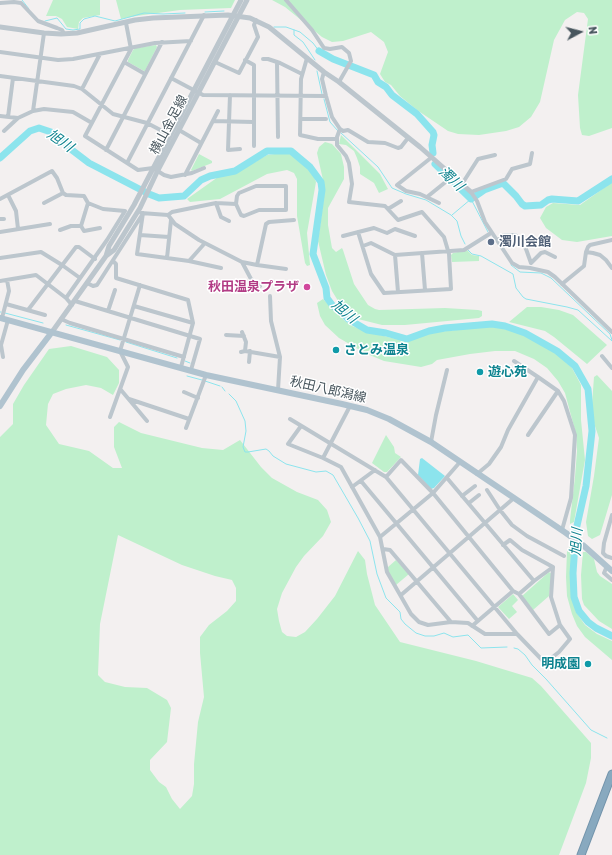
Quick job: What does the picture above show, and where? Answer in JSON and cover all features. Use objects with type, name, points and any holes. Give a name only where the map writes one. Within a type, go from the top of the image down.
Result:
[{"type":"highway","points":[[582,855],[612,774]]},
{"type":"main road","name":"秋田八郎潟線","points":[[3,319],[192,370],[205,379],[278,390],[367,410],[389,419],[431,442],[564,531],[612,571]]},
{"type":"main road","name":"横山金足線","points":[[0,406],[23,370],[52,332]]},
{"type":"street","name":"横山金足線","points":[[106,256],[109,246],[179,130],[199,93],[215,62],[241,0]]},
{"type":"street","name":"横山金足線","points":[[52,332],[106,256],[114,250],[141,211],[155,177],[155,169],[170,135],[193,90],[236,15],[248,0]]},
{"type":"street","points":[[286,0],[312,30],[324,48],[330,49],[342,47],[347,51],[351,61],[339,82]]},
{"type":"street","points":[[0,3],[21,3],[38,21],[62,30],[64,34]]},
{"type":"street","points":[[126,163],[204,15]]},
{"type":"street","points":[[0,27],[44,34],[64,34],[77,33],[153,18],[236,15],[256,20],[269,27],[324,72],[339,82],[432,157],[451,178],[462,184],[473,195],[491,233],[512,263],[519,267],[531,266],[548,272],[612,331]]},
{"type":"street","points":[[215,62],[239,73],[258,36],[254,26],[256,20]]},
{"type":"street","points":[[126,23],[131,49],[85,136],[138,170],[155,169],[164,175],[171,177],[185,175],[204,168]]},
{"type":"street","points":[[32,111],[44,34]]},
{"type":"street","points":[[0,52],[58,60],[73,59],[162,42],[191,41]]},
{"type":"street","points":[[106,150],[162,42]]},
{"type":"street","points":[[82,89],[100,54]]},
{"type":"street","points":[[307,58],[301,79],[300,135],[318,139],[337,139]]},
{"type":"street","points":[[262,59],[277,62],[302,74]]},
{"type":"street","points":[[245,60],[254,65],[254,146]]},
{"type":"street","points":[[124,62],[146,74]]},
{"type":"street","points":[[277,62],[278,137]]},
{"type":"street","points":[[324,72],[322,79],[324,96],[339,131],[337,145],[350,163],[352,184],[349,202],[385,206],[398,220],[422,212],[444,237],[448,251],[451,289],[384,293],[371,274],[358,232]]},
{"type":"street","points":[[0,76],[74,86],[82,89],[103,104],[113,114],[123,118],[147,123],[170,135]]},
{"type":"street","points":[[8,117],[12,78]]},
{"type":"street","points":[[171,78],[203,95],[324,96]]},
{"type":"street","points":[[230,95],[228,150],[240,149]]},
{"type":"street","points":[[4,131],[18,118],[32,111],[44,109],[73,112],[92,123]]},
{"type":"street","points":[[185,175],[218,111]]},
{"type":"street","points":[[0,116],[18,118]]},
{"type":"street","points":[[301,118],[326,119]]},
{"type":"street","points":[[213,122],[253,122]]},
{"type":"street","points":[[179,130],[201,143]]},
{"type":"street","points":[[339,131],[348,130],[368,142],[385,143],[398,148],[401,147],[408,138]]},
{"type":"street","points":[[473,195],[506,179],[512,169],[530,164],[532,153]]},
{"type":"street","points":[[462,184],[478,159],[495,155]]},
{"type":"street","points":[[432,157],[397,185],[439,203]]},
{"type":"street","points":[[0,199],[52,171],[57,178],[63,193],[66,195],[84,196],[88,203],[103,208],[125,211],[95,259],[66,298]]},
{"type":"street","points":[[427,197],[451,178]]},
{"type":"street","points":[[256,186],[286,186],[286,210],[259,210],[244,216],[240,215],[236,204],[239,193],[256,186]]},
{"type":"street","points":[[44,203],[63,193]]},
{"type":"street","points":[[8,195],[16,211],[18,229]]},
{"type":"street","points":[[388,209],[401,201]]},
{"type":"street","points":[[88,203],[81,226],[84,231],[100,228]]},
{"type":"street","points":[[141,211],[168,215],[172,212],[216,203],[236,204]]},
{"type":"street","points":[[216,203],[221,217],[229,221]]},
{"type":"street","points":[[141,211],[140,235],[137,254],[189,261],[221,268]]},
{"type":"street","points":[[87,283],[93,286],[97,285],[113,261],[141,211]]},
{"type":"street","points":[[168,215],[172,220],[199,240],[242,262],[286,269]]},
{"type":"street","points":[[167,258],[172,220]]},
{"type":"street","points":[[257,265],[266,224],[268,222],[294,220]]},
{"type":"street","points":[[0,232],[50,224]]},
{"type":"street","points":[[60,230],[71,226],[81,226]]},
{"type":"street","points":[[344,236],[374,228],[387,233],[395,229],[415,236]]},
{"type":"street","points":[[363,246],[371,243],[395,255],[464,250],[491,233]]},
{"type":"street","points":[[140,235],[169,237]]},
{"type":"street","points":[[497,241],[504,235],[515,235],[526,249],[531,266]]},
{"type":"street","points":[[562,284],[584,266],[586,252],[590,245],[612,240]]},
{"type":"street","points":[[189,261],[205,243]]},
{"type":"street","points":[[28,310],[76,247],[79,247],[95,259]]},
{"type":"street","points":[[0,258],[41,252],[80,278]]},
{"type":"street","points":[[531,266],[541,253],[545,252],[555,257]]},
{"type":"street","points":[[586,252],[600,255],[612,268]]},
{"type":"street","points":[[422,253],[425,290]]},
{"type":"street","points":[[395,255],[398,292]]},
{"type":"street","points":[[113,261],[116,264],[116,278],[188,300],[193,323],[181,367]]},
{"type":"street","points":[[242,262],[250,279],[260,286]]},
{"type":"street","points":[[0,281],[36,275],[73,303],[108,311],[200,339],[192,370]]},
{"type":"street","points":[[3,356],[1,345],[3,319],[9,291],[7,280]]},
{"type":"street","points":[[110,417],[128,368],[120,351],[140,285]]},
{"type":"street","points":[[108,311],[115,290]]},
{"type":"street","points":[[270,296],[271,321],[280,357],[278,390]]},
{"type":"street","points":[[6,304],[45,315]]},
{"type":"street","points":[[134,306],[193,323]]},
{"type":"street","points":[[61,319],[184,357]]},
{"type":"street","points":[[226,335],[243,334],[246,342],[245,351],[250,362]]},
{"type":"street","points":[[245,351],[280,357]]},
{"type":"street","points":[[602,356],[612,368]]},
{"type":"street","points":[[514,361],[558,392],[564,402],[574,435],[571,498],[564,531]]},
{"type":"street","points":[[431,442],[447,370]]},
{"type":"street","points":[[477,474],[489,464],[501,447],[508,430],[538,377]]},
{"type":"street","points":[[186,428],[205,379]]},
{"type":"street","points":[[121,390],[147,421]]},
{"type":"street","points":[[184,392],[198,398]]},
{"type":"street","points":[[528,435],[558,392]]},
{"type":"street","points":[[129,399],[189,419]]},
{"type":"street","points":[[323,458],[350,406]]},
{"type":"street","points":[[290,419],[386,477],[517,634],[545,663],[559,652],[570,639],[560,625],[550,597],[553,568]]},
{"type":"street","points":[[301,426],[288,444],[323,458],[341,468],[380,537],[387,572],[401,594],[411,614],[420,622],[428,625],[451,622],[468,623],[485,634],[517,634]]},
{"type":"street","points":[[386,477],[401,460],[433,493],[513,591],[519,594],[549,634],[560,625]]},
{"type":"street","points":[[380,537],[433,493],[460,462]]},
{"type":"street","points":[[352,487],[375,470]]},
{"type":"street","points":[[446,478],[469,503],[534,581]]},
{"type":"street","points":[[361,481],[478,620]]},
{"type":"street","points":[[462,496],[475,486]]},
{"type":"street","points":[[487,490],[500,510],[512,524],[527,536],[564,556]]},
{"type":"street","points":[[469,503],[479,495]]},
{"type":"street","points":[[401,594],[514,498]]},
{"type":"street","points":[[612,515],[603,552],[606,556],[612,558]]},
{"type":"street","points":[[503,545],[510,540],[522,550],[553,568]]},
{"type":"street","points":[[383,549],[390,550],[451,622]]},
{"type":"street","points":[[607,566],[604,573],[612,580]]},
{"type":"street","points":[[519,594],[534,581],[553,568]]},
{"type":"street","points":[[472,626],[513,591]]},
{"type":"green space","points":[[53,0],[100,0],[100,15],[83,18],[79,22],[78,29],[67,27],[62,19],[56,16],[46,16]]},
{"type":"green space","points":[[116,0],[235,0],[231,8],[180,10],[121,19]]},
{"type":"green space","points":[[272,0],[612,0],[612,128],[589,136],[582,135],[580,128],[578,95],[588,19],[584,13],[577,12],[565,20],[554,40],[540,102],[531,117],[519,127],[506,131],[479,135],[458,134],[448,131],[417,110],[400,96],[391,85],[385,82],[380,74],[388,52],[384,42],[371,32],[343,41],[332,42],[322,37],[285,7]]},
{"type":"green space","points":[[156,45],[157,47],[145,71],[128,62],[133,50],[136,48]]},
{"type":"green space","points":[[341,135],[380,174],[388,189],[379,193],[374,183],[360,174],[360,167],[354,151],[346,145],[339,144]]},
{"type":"green space","points":[[325,142],[332,144],[341,154],[344,167],[344,179],[328,208],[328,225],[332,248],[336,252],[342,248],[354,284],[368,305],[379,310],[445,308],[478,310],[482,311],[482,316],[479,318],[405,325],[382,325],[358,319],[347,312],[332,291],[326,275],[318,241],[325,189],[317,153],[319,147]]},
{"type":"green space","points":[[282,153],[290,154],[297,159],[313,174],[316,182],[307,233],[310,265],[307,266],[305,263],[297,216],[297,179],[294,173],[287,170],[267,174],[220,199],[190,202],[187,199],[218,177],[234,174],[267,155]]},
{"type":"green space","points":[[199,154],[212,161],[212,163],[192,171],[191,170]]},
{"type":"green space","points":[[611,183],[612,236],[577,242],[562,240],[546,228],[540,218],[546,207],[553,203],[580,205]]},
{"type":"green space","points":[[467,250],[472,255],[479,256],[479,261],[452,262],[451,255],[453,253]]},
{"type":"green space","points":[[323,299],[352,326],[392,338],[406,340],[437,332],[494,326],[523,334],[558,355],[572,368],[581,385],[581,420],[585,460],[574,522],[570,524],[577,451],[576,434],[565,393],[558,381],[547,368],[534,359],[515,351],[495,351],[470,354],[437,360],[432,364],[421,367],[384,361],[365,353],[339,338],[325,325],[320,316],[317,303]]},
{"type":"green space","points":[[527,307],[541,307],[559,310],[573,315],[607,345],[587,364],[545,331],[509,322]]},
{"type":"green space","points":[[71,346],[107,357],[119,370],[119,383],[113,395],[101,388],[86,385],[66,389],[53,394],[48,404],[46,425],[59,444],[89,451],[113,468],[122,468],[114,447],[114,427],[119,422],[141,433],[202,448],[223,450],[240,440],[261,467],[272,478],[297,492],[318,500],[327,510],[331,522],[323,536],[296,567],[282,593],[277,609],[282,632],[287,636],[296,637],[305,632],[317,619],[335,596],[358,551],[365,560],[375,605],[400,642],[476,661],[532,678],[541,686],[591,743],[591,758],[586,783],[559,855],[0,855],[0,437],[13,424],[13,404],[24,385],[49,349]],"holes":[[[118,535],[182,565],[232,580],[236,588],[236,601],[227,611],[209,625],[200,637],[204,697],[198,722],[194,764],[194,784],[192,796],[180,809],[172,799],[166,787],[159,782],[150,770],[150,760],[167,742],[171,708],[167,700],[147,688],[125,687],[105,682],[98,675],[100,624]]]},
{"type":"green space","points":[[597,375],[612,391],[612,495],[600,535],[592,539],[588,536],[586,522],[599,438],[594,423],[592,404],[594,377]]},
{"type":"green space","points":[[386,435],[394,447],[395,453],[401,457],[387,472],[384,472],[372,463]]},
{"type":"green space","points":[[570,546],[572,547],[571,579],[576,612],[585,625],[597,634],[612,641],[612,660],[585,637],[577,626],[572,614],[567,596],[566,577],[567,551]]},
{"type":"green space","points":[[583,552],[586,552],[594,559],[597,572],[600,576],[612,584],[612,629],[599,621],[584,605],[582,599],[581,575]]},
{"type":"green space","points":[[396,560],[409,574],[396,585],[388,572],[388,567]]},
{"type":"green space","points":[[549,572],[552,574],[549,596],[533,610],[522,596]]},
{"type":"green space","points":[[513,594],[518,600],[512,606],[517,612],[509,619],[498,607]]},
{"type":"water","points":[[422,458],[445,476],[434,488],[431,489],[418,475],[420,459]]},
{"type":"waterway","points":[[22,0],[29,9]]},
{"type":"waterway","points":[[205,12],[224,11]]},
{"type":"waterway","points":[[45,21],[57,18],[66,29],[73,30],[80,29],[80,23],[84,19],[95,16],[115,21],[144,13],[185,13]]},
{"type":"waterway","points":[[274,27],[286,27],[300,32],[313,43],[319,51]]},
{"type":"waterway","points":[[294,30],[294,35],[303,42],[315,60]]},
{"type":"waterway","name":"濁川","points":[[319,51],[333,59],[374,75],[378,82],[386,87],[392,95],[417,114],[433,132],[433,153]]},
{"type":"waterway","points":[[317,71],[322,94]]},
{"type":"waterway","points":[[324,99],[330,122],[338,131]]},
{"type":"waterway","name":"旭川","points":[[0,158],[30,131],[39,128],[54,133],[62,139],[68,147],[89,163],[159,198],[184,196],[201,180],[210,176],[235,171],[267,151],[291,151],[310,167],[321,182],[322,190],[313,254],[326,288],[327,298],[333,306],[342,312],[348,319],[367,330],[386,333],[407,339],[429,331],[445,328],[492,324],[505,326],[525,333],[557,351],[575,366],[588,389],[592,431],[586,486],[576,530],[573,573],[574,597],[579,611],[588,622],[612,636]]},
{"type":"waterway","points":[[341,133],[378,167],[392,188],[426,200],[451,215],[457,221],[465,244]]},
{"type":"waterway","name":"濁川","points":[[435,164],[471,199],[484,190],[503,183],[525,206],[541,205],[552,199],[578,201],[612,179]]},
{"type":"waterway","points":[[452,215],[471,199],[488,232]]},
{"type":"waterway","points":[[468,250],[472,254],[481,256],[513,274],[516,288],[526,299],[578,310],[612,341]]},
{"type":"waterway","points":[[511,265],[520,272],[541,273],[551,278],[610,334],[612,340]]},
{"type":"waterway","points":[[5,313],[43,323]]},
{"type":"waterway","points":[[66,325],[120,340]]},
{"type":"waterway","points":[[126,342],[177,358]]},
{"type":"waterway","points":[[185,361],[190,363]]},
{"type":"waterway","points":[[187,376],[202,380]]},
{"type":"waterway","points":[[205,381],[220,386]]},
{"type":"waterway","points":[[222,387],[225,391]]},
{"type":"waterway","points":[[229,394],[236,401],[245,421],[246,431],[243,447],[245,452],[266,449],[273,456],[286,464],[316,472],[326,471],[333,475],[370,541],[377,574],[386,598],[400,612],[401,619],[405,624],[416,633],[425,636],[434,636],[444,633],[453,637],[468,635],[481,648],[507,647]]},
{"type":"waterway","points":[[514,648],[518,649],[525,655],[532,665],[591,730],[607,738]]},
{"type":"place","name":"濁川会館","points":[[491,242]]},
{"type":"place","name":"秋田温泉プラザ","points":[[307,287]]},
{"type":"place","name":"さとみ温泉","points":[[336,350]]},
{"type":"place","name":"遊心苑","points":[[480,372]]},
{"type":"place","name":"明成園","points":[[588,664]]}]
